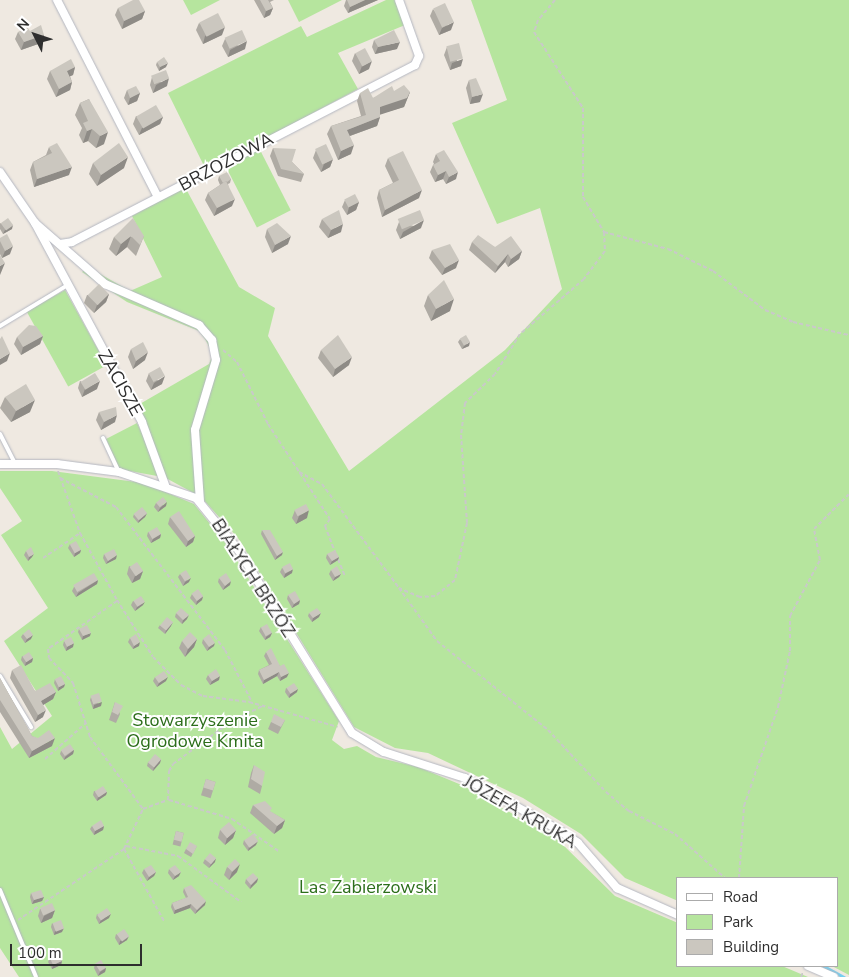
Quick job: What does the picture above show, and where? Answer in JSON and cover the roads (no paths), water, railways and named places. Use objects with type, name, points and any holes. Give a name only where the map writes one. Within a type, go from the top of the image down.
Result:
[{"type":"street","points":[[57,0],[111,102],[158,197]]},
{"type":"street","name":"BRZOZOWA","points":[[60,244],[72,242],[418,60],[399,0]]},
{"type":"street","name":"ZACISZE","points":[[0,172],[35,223],[66,286],[142,422],[165,485]]},
{"type":"street","points":[[35,223],[105,284],[199,325],[214,344],[215,366],[195,430],[200,502]]},
{"type":"street","name":"BIAŁYCH BRZÓZ","points":[[0,464],[15,463],[118,472],[165,485],[200,502],[239,551],[350,730]]},
{"type":"street","name":"JÓZEFA KRUKA","points":[[350,730],[384,752],[465,778],[559,830],[578,844],[617,888],[676,914]]},
{"type":"street","points":[[810,967],[834,977]]},
{"type":"lane","points":[[0,326],[66,286]]},
{"type":"lane","points":[[0,434],[15,463]]},
{"type":"lane","points":[[103,438],[118,472]]},
{"type":"lane","points":[[0,676],[31,727]]},
{"type":"lane","points":[[0,890],[36,977]]},
{"type":"waterway","points":[[826,967],[844,977]]},
{"type":"park label","name":"Stowarzyszenie Ogrodowe Kmita","points":[[195,731]]},
{"type":"park label","name":"Las Zabierzowski","points":[[368,887]]}]
